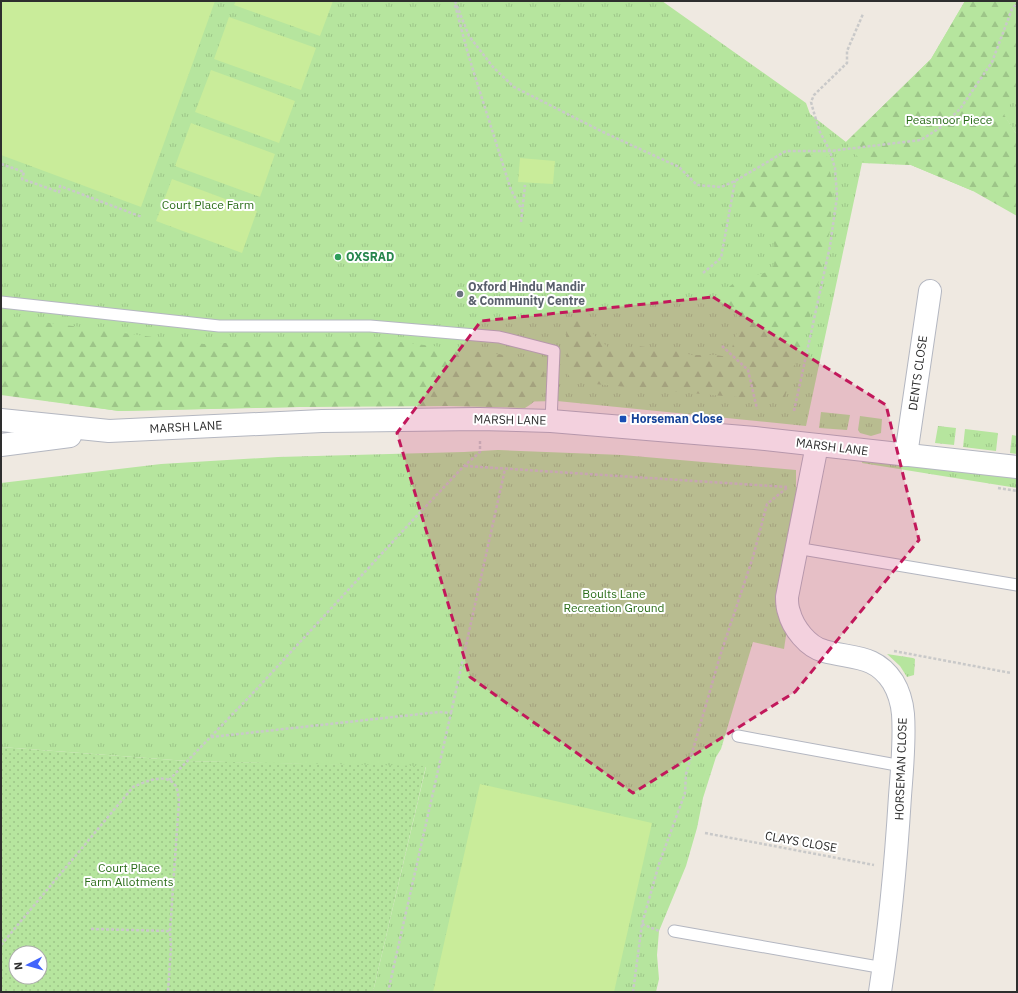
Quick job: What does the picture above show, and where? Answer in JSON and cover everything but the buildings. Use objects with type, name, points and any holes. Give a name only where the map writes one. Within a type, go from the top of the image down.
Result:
[{"type":"main road","name":"DENTS CLOSE","points":[[906,455],[930,291]]},
{"type":"main road","name":"MARSH LANE","points":[[1,420],[109,431],[322,421],[479,419],[550,421],[755,438],[1017,467]]},
{"type":"main road","points":[[1,444],[109,431]]},
{"type":"main road","name":"HORSEMAN CLOSE","points":[[817,445],[787,597],[788,611],[800,633],[815,648],[861,658],[871,661],[879,667],[890,678],[898,691],[903,713],[904,738],[894,868],[884,968],[880,992]]},
{"type":"lane","points":[[1,302],[220,326],[370,326],[499,337],[554,351],[550,421]]},
{"type":"lane","points":[[796,548],[1017,584]]},
{"type":"lane","points":[[738,736],[902,766]]},
{"type":"lane","points":[[674,931],[884,968]]},
{"type":"path","points":[[454,1],[470,36],[493,67],[514,87],[603,132],[679,167],[697,185],[721,187],[735,181],[786,151],[830,151],[921,140],[941,127],[960,109],[992,62],[1012,9],[1017,3]]},
{"type":"path","points":[[454,1],[468,54],[511,190],[523,212]]},
{"type":"path","points":[[794,410],[830,246],[837,197],[835,168],[830,151],[820,132],[811,102],[814,95],[847,63],[847,51],[864,14]]},
{"type":"path","points":[[1,164],[24,172],[22,179],[59,192],[60,186],[142,217]]},
{"type":"path","points":[[703,273],[721,258],[735,181]]},
{"type":"path","points":[[521,222],[525,185]]},
{"type":"path","points":[[722,346],[748,370],[757,409]]},
{"type":"path","points":[[169,780],[464,466],[480,452],[480,433]]},
{"type":"path","points":[[464,466],[787,487]]},
{"type":"path","points":[[388,992],[505,469]]},
{"type":"path","points":[[633,992],[642,924],[659,864],[685,793],[686,774],[720,656],[753,557],[767,504],[787,487],[793,484]]},
{"type":"path","points":[[892,651],[1011,673]]},
{"type":"path","points":[[211,737],[439,712],[451,713]]},
{"type":"path","points":[[1,945],[133,787],[153,779],[169,780],[176,786],[179,801],[170,931],[171,947],[168,992]]},
{"type":"path","name":"CLAYS CLOSE","points":[[705,833],[894,868]]},
{"type":"path","points":[[91,929],[170,931]]},
{"type":"highlighted area","points":[[713,297],[886,405],[919,540],[795,692],[633,793],[470,677],[397,433],[481,321]]},
{"type":"green space","name":"Court Place Farm","points":[[1,1],[662,1],[806,103],[810,114],[846,142],[931,59],[965,1],[1017,1],[1017,135],[1003,114],[973,191],[911,165],[862,163],[806,426],[557,401],[119,411],[1,394]]},
{"type":"green space","points":[[1,1],[215,1],[141,207],[1,155]]},
{"type":"green space","points":[[236,1],[333,1],[320,36],[234,5]]},
{"type":"green space","name":"Peasmoor Piece","points":[[965,1],[1017,1],[1017,96],[1003,113],[1017,135],[1017,216],[973,191],[911,165],[862,162],[846,142],[931,59]]},
{"type":"green space","points":[[229,17],[316,48],[301,90],[214,59]]},
{"type":"green space","points":[[211,70],[295,101],[279,143],[195,112]]},
{"type":"green space","points":[[191,123],[275,154],[260,197],[175,166]]},
{"type":"green space","points":[[801,153],[827,156],[833,187],[830,230],[813,307],[784,400],[595,384],[568,377],[566,329],[577,320],[582,320],[585,322],[594,335],[614,352],[637,346],[671,350],[692,355],[715,355],[729,357],[737,332],[737,314],[724,298],[725,290],[739,279],[764,273],[771,269],[774,265],[775,253],[773,234],[762,222],[748,218],[743,211],[743,203],[739,198],[737,191],[741,181],[777,158]]},
{"type":"green space","points":[[520,158],[555,161],[553,184],[518,182]]},
{"type":"green space","points":[[172,179],[257,211],[242,253],[156,221]]},
{"type":"green space","points":[[1,318],[43,322],[204,344],[285,340],[400,342],[545,360],[543,382],[537,399],[525,408],[450,406],[300,407],[119,411],[1,395]]},
{"type":"green space","points":[[821,412],[850,415],[847,430],[819,428]]},
{"type":"green space","points":[[860,416],[882,419],[881,433],[871,436],[860,433],[858,430]]},
{"type":"green space","points":[[938,426],[956,428],[954,445],[935,443]]},
{"type":"green space","points":[[965,429],[998,433],[996,451],[963,447]]},
{"type":"green space","points":[[1012,435],[1017,436],[1017,454],[1010,453]]},
{"type":"green space","name":"Boults Lane Recreation Ground","points":[[498,450],[622,455],[796,470],[796,487],[800,488],[784,649],[753,642],[721,749],[716,757],[703,798],[697,828],[686,866],[659,931],[657,955],[659,979],[656,992],[373,992],[426,767],[187,761],[1,747],[1,483],[161,464],[278,457]]},
{"type":"green space","points":[[863,459],[1017,477],[1017,488],[862,463]]},
{"type":"green space","points":[[887,654],[915,659],[914,675],[907,677],[900,666]]},
{"type":"green space","name":"Court Place Farm Allotments","points":[[1,747],[187,761],[426,766],[373,992],[1,992]]},
{"type":"green space","points":[[480,784],[652,823],[614,992],[433,992]]},
{"type":"place","name":"OXSRAD","points":[[338,257]]},
{"type":"place","name":"Oxford Hindu Mandir & Community Centre","points":[[460,294]]},
{"type":"place","name":"Horseman Close","points":[[623,419]]}]
